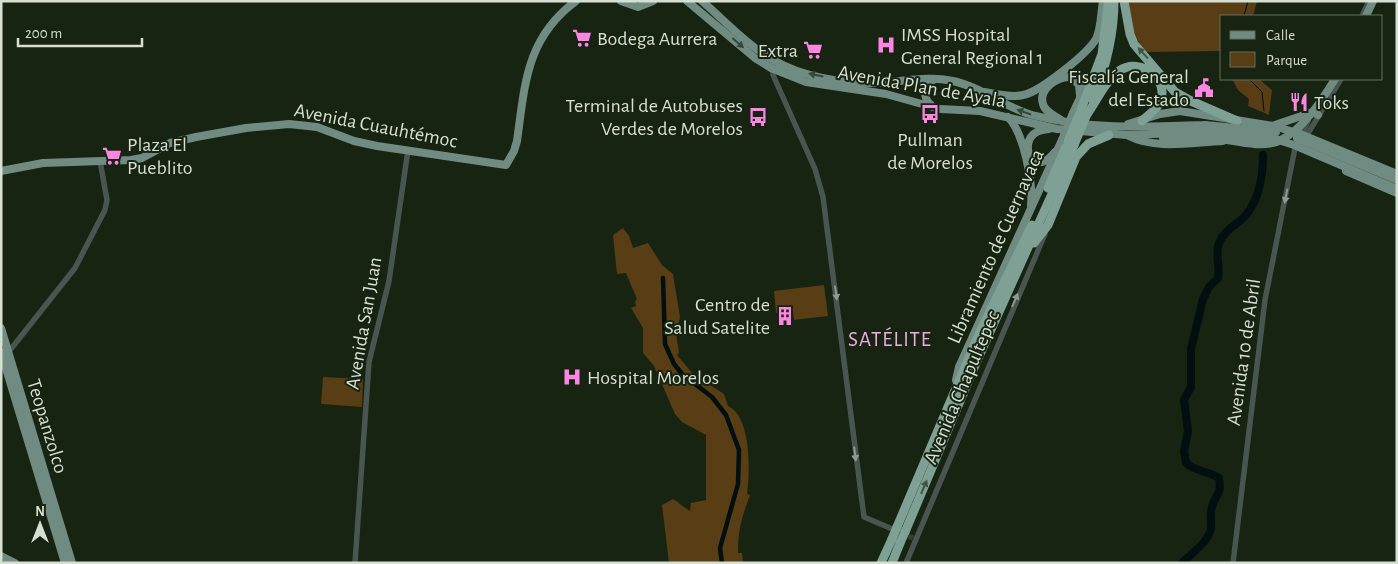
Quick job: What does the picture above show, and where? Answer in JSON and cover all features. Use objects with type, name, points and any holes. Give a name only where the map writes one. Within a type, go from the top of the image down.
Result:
[{"type":"highway","points":[[892,563],[897,529],[979,334],[1037,214],[1102,54],[1109,1]]},
{"type":"highway","points":[[1078,114],[1108,58],[1114,21],[1114,1]]},
{"type":"highway","points":[[1124,1],[1130,34],[1134,44],[1175,92],[1237,121]]},
{"type":"highway","points":[[1078,114],[1118,72],[1132,66],[1138,66],[1152,72],[1157,80],[1161,94],[1160,103],[1142,121]]},
{"type":"highway","points":[[1025,255],[1048,225],[1076,157],[1088,144],[1111,131]]},
{"type":"highway","points":[[897,529],[1025,255],[1066,143]]},
{"type":"highway","points":[[881,563],[896,541]]},
{"type":"main road","name":"Avenida Cuauhtémoc","points":[[1,171],[43,163],[142,158],[170,143],[246,128],[289,124],[317,127],[354,141],[506,165],[514,151],[517,140],[527,70],[532,56],[552,23],[576,1]]},
{"type":"main road","points":[[621,1],[638,7],[653,1]]},
{"type":"main road","name":"Avenida Plan de Ayala","points":[[687,1],[754,58],[773,65],[808,74],[867,83],[934,79],[955,81],[1007,106],[1031,115],[1111,131]]},
{"type":"main road","name":"Avenida Plan de Ayala","points":[[702,1],[773,65],[806,82],[886,94],[953,110],[980,111],[1008,116],[1057,129]]},
{"type":"main road","points":[[980,111],[987,106],[983,93],[1020,96],[1038,88],[1091,46],[1097,37],[1103,1]]},
{"type":"main road","name":"Libramiento de Cuernavaca","points":[[953,394],[960,367],[1030,212],[1066,143],[1078,114],[1080,98],[1098,54],[1103,1]]},
{"type":"main road","points":[[1367,15],[1373,1]]},
{"type":"main road","points":[[1064,122],[1046,110],[1043,105],[1042,99],[1046,89],[1059,79],[1070,78],[1079,85],[1080,98]]},
{"type":"main road","points":[[930,105],[925,98],[925,93],[926,87],[934,79]]},
{"type":"main road","points":[[1128,131],[1161,136],[1266,143],[1278,142],[1304,120],[1334,83]]},
{"type":"main road","points":[[1111,131],[1167,113],[1187,111],[1274,126],[1397,193]]},
{"type":"main road","points":[[1274,126],[1316,114]]},
{"type":"main road","points":[[1008,116],[1017,129],[1029,174],[1032,194],[1030,212]]},
{"type":"main road","points":[[1292,120],[1300,141]]},
{"type":"main road","points":[[1237,121],[1242,125],[1244,132],[1242,138],[1237,142]]},
{"type":"main road","points":[[1066,143],[1050,157],[1039,162],[1030,158],[1027,149],[1029,138],[1039,130],[1128,131],[1205,126],[1276,132],[1296,138],[1397,180]]},
{"type":"main road","points":[[1128,131],[1137,140],[1171,144],[1300,141]]},
{"type":"main road","points":[[1161,136],[1213,132],[1275,139],[1294,145],[1397,189]]},
{"type":"main road","points":[[1258,142],[1266,139],[1300,141],[1350,153],[1397,174]]},
{"type":"main road","name":"Teopanzolco","points":[[1,328],[4,352],[37,457],[66,563]]},
{"type":"main road","name":"Teopanzolco","points":[[37,457],[72,563]]},
{"type":"main road","points":[[1,556],[15,563]]},
{"type":"street","points":[[1362,15],[1368,1]]},
{"type":"street","points":[[773,65],[815,169],[823,197],[864,517],[897,529]]},
{"type":"street","name":"Avenida 10 de Abril","points":[[1233,563],[1265,300],[1300,141],[1334,83]]},
{"type":"street","name":"Avenida San Juan","points":[[355,563],[369,362],[389,281],[408,150]]},
{"type":"street","points":[[4,352],[74,268],[105,210],[107,200],[100,161]]},
{"type":"street","name":"Avenida Chapultepec","points":[[906,563],[914,539],[1048,225]]},
{"type":"green space","points":[[1126,1],[1257,1],[1253,15],[1220,15],[1220,51],[1145,52],[1138,40]]},
{"type":"green space","points":[[1233,80],[1260,80],[1272,90],[1269,115],[1248,106],[1249,99],[1238,90]]},
{"type":"green space","points":[[623,228],[629,236],[633,248],[648,243],[662,265],[673,274],[680,317],[676,333],[679,353],[677,355],[693,374],[724,394],[728,406],[736,412],[742,421],[748,446],[749,473],[747,494],[750,495],[739,537],[738,553],[742,553],[743,563],[669,563],[662,505],[673,499],[690,511],[691,503],[706,500],[706,435],[682,422],[675,414],[654,366],[643,353],[643,328],[631,308],[636,306],[635,301],[637,299],[626,273],[617,274],[613,235]]},
{"type":"green space","points":[[824,285],[828,316],[794,320],[793,311],[776,313],[774,291]]},
{"type":"green space","points":[[323,377],[363,379],[362,407],[321,404]]},
{"type":"waterway","points":[[1244,15],[1248,1]]},
{"type":"waterway","points":[[1250,80],[1262,92],[1264,111]]},
{"type":"waterway","points":[[1182,563],[1200,546],[1210,532],[1211,509],[1220,489],[1219,478],[1193,468],[1186,463],[1184,451],[1188,431],[1184,400],[1191,387],[1191,349],[1203,299],[1209,287],[1218,278],[1217,251],[1219,243],[1228,231],[1246,215],[1254,202],[1261,179],[1263,155]]},
{"type":"waterway","points":[[663,278],[665,344],[674,364],[683,375],[712,397],[726,415],[739,450],[738,484],[720,548],[722,563]]},
{"type":"tunnel","points":[[901,533],[913,538]]},
{"type":"place","name":"Bodega Aurrera","points":[[582,38]]},
{"type":"place","name":"IMSS Hospital General Regional 1","points":[[886,45]]},
{"type":"place","name":"Extra","points":[[813,50]]},
{"type":"place","name":"Fiscalía General del Estado","points":[[1204,88]]},
{"type":"place","name":"Toks","points":[[1299,102]]},
{"type":"place","name":"Pullman de Morelos","points":[[930,114]]},
{"type":"place","name":"Terminal de Autobuses Verdes de Morelos","points":[[758,117]]},
{"type":"place","name":"Plaza El Pueblito","points":[[112,156]]},
{"type":"place","name":"Centro de Salud Satelite","points":[[785,316]]},
{"type":"place","name":"Hospital Morelos","points":[[572,377]]},
{"type":"district","name":"SATÉLITE","points":[[890,339]]}]
